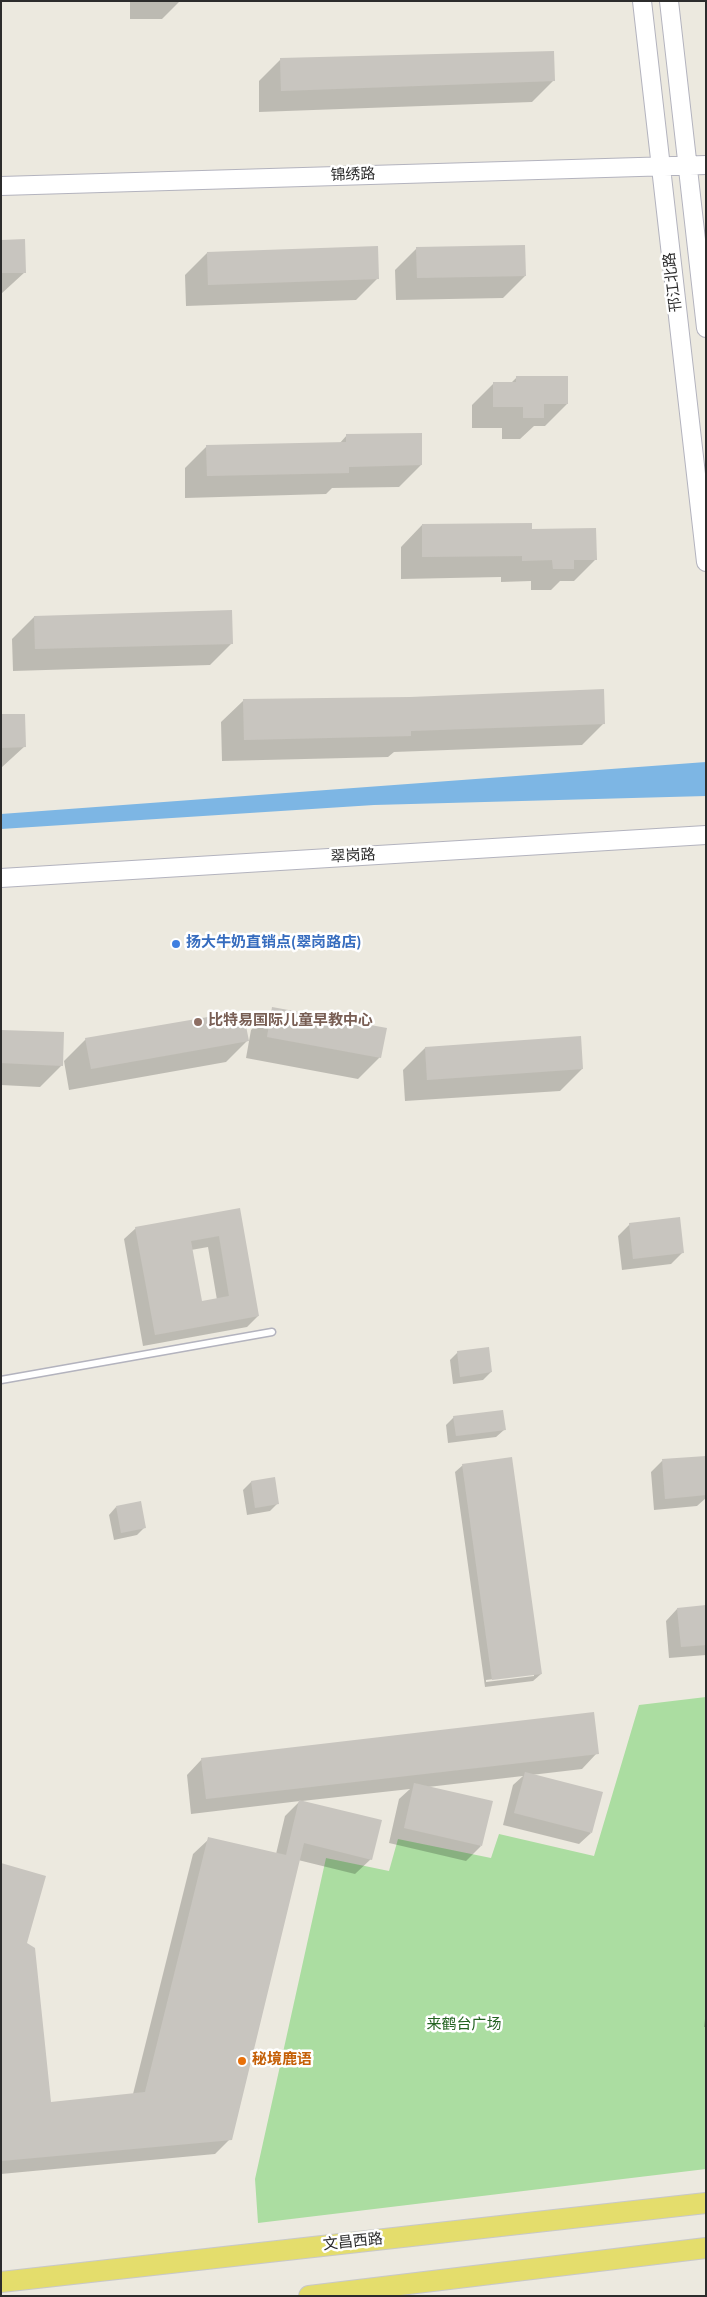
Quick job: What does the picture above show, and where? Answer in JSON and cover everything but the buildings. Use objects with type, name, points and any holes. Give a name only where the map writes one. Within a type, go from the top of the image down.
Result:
[{"type":"main road","name":"文昌西路","points":[[1,2282],[706,2204]]},
{"type":"main road","points":[[309,2296],[706,2248]]},
{"type":"street","name":"邗江北路","points":[[642,1],[706,562]]},
{"type":"street","name":"邗江北路","points":[[669,1],[706,328]]},
{"type":"street","name":"锦绣路","points":[[1,186],[706,165]]},
{"type":"street","name":"翠岗路","points":[[1,878],[706,835]]},
{"type":"lane","points":[[1,1380],[272,1332]]},
{"type":"green space","name":"来鹤台广场","points":[[706,1697],[706,2169],[258,2223],[255,2179],[326,1858],[389,1871],[398,1839],[491,1858],[499,1834],[594,1856],[639,1705]]},
{"type":"water","points":[[706,762],[706,796],[374,805],[1,829],[1,814]]},
{"type":"place","name":"扬大牛奶直销点(翠岗路店)","points":[[176,944]]},
{"type":"place","name":"比特易国际儿童早教中心","points":[[198,1022]]},
{"type":"place","name":"秘境鹿语","points":[[242,2061]]}]
